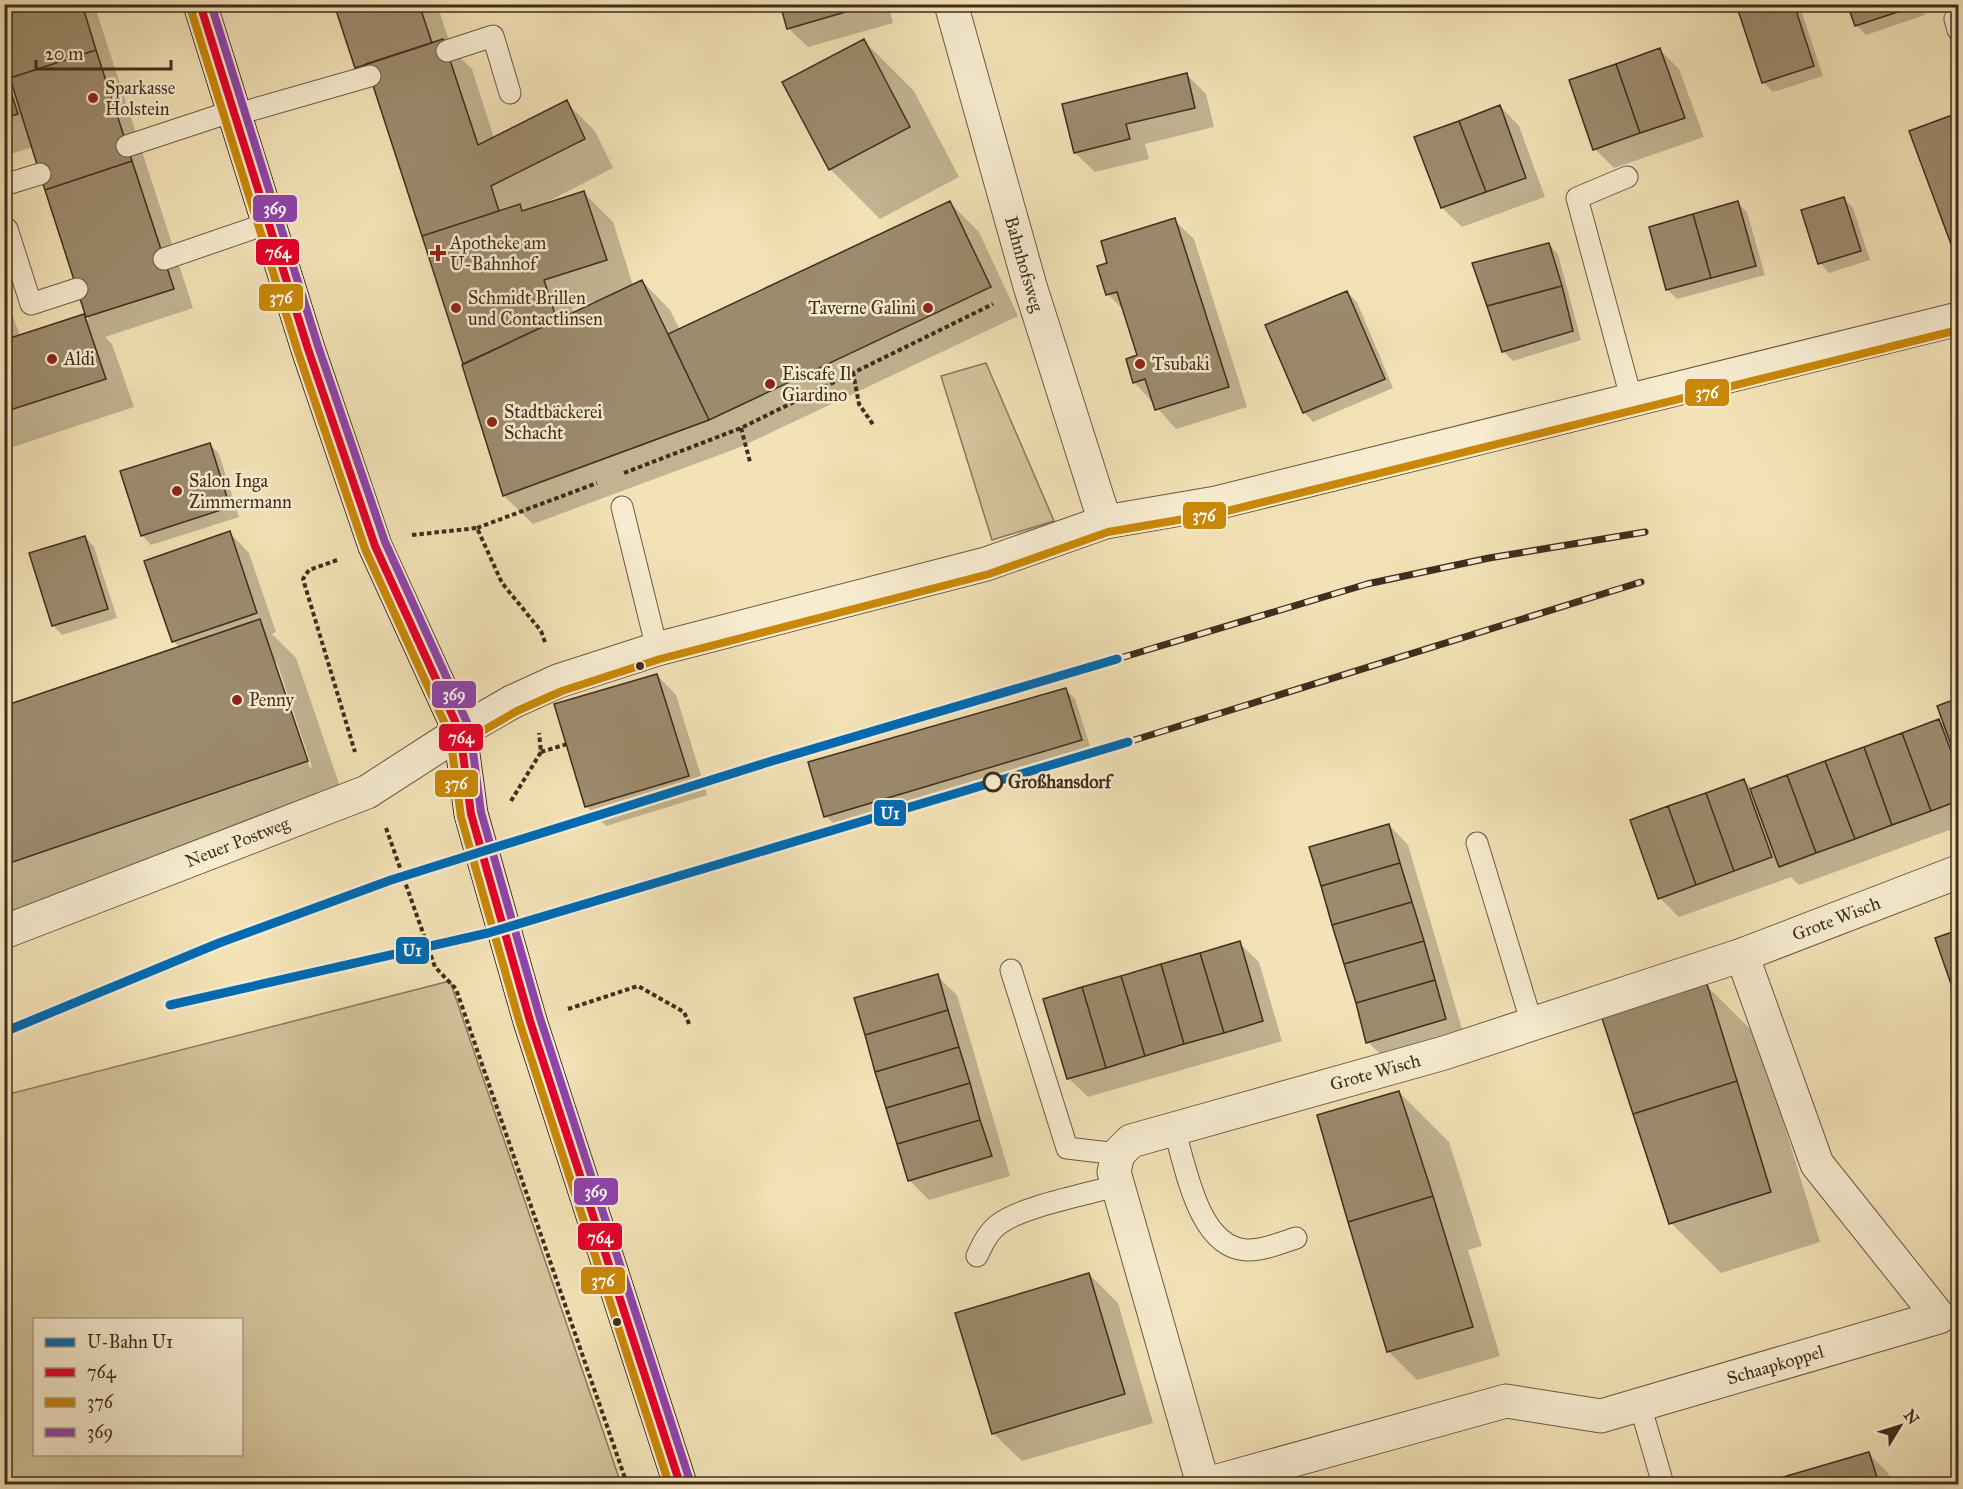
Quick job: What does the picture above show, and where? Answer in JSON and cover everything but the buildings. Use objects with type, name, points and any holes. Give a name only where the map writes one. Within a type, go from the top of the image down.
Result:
[{"type":"street","points":[[200,4],[268,223],[375,546],[460,732],[471,814],[530,1021],[680,1485]]},
{"type":"street","name":"Bahnhofsweg","points":[[951,4],[1030,286],[1105,522]]},
{"type":"street","name":"Neuer Postweg","points":[[4,932],[368,792],[460,732],[543,687],[657,649],[986,564],[1105,522],[1216,503],[1959,319]]},
{"type":"street","name":"Grote Wisch","points":[[1118,1170],[1131,1141],[1444,1053],[1743,955],[1959,872]]},
{"type":"street","name":"Schaapkoppel","points":[[1205,1485],[1506,1401],[1601,1416],[1939,1317],[1817,1164],[1743,955]]},
{"type":"street","points":[[1118,1170],[1205,1485]]},
{"type":"lane","points":[[1959,17],[1954,19],[1959,30]]},
{"type":"lane","points":[[447,51],[493,36],[510,93]]},
{"type":"lane","points":[[127,146],[234,113],[370,76]]},
{"type":"lane","points":[[4,185],[40,174]]},
{"type":"lane","points":[[1627,177],[1577,198],[1632,400]]},
{"type":"lane","points":[[164,259],[268,223]]},
{"type":"lane","points":[[8,229],[31,304],[77,289]]},
{"type":"lane","points":[[622,507],[657,649]]},
{"type":"lane","points":[[1477,843],[1532,1024]]},
{"type":"lane","points":[[1011,970],[1067,1148],[1118,1170]]},
{"type":"lane","points":[[1174,1129],[1199,1207],[1207,1227],[1217,1239],[1231,1248],[1248,1251],[1296,1238]]},
{"type":"lane","points":[[977,1256],[991,1231],[1002,1222],[1118,1170]]},
{"type":"lane","points":[[1640,1405],[1663,1485]]},
{"type":"path","points":[[615,476],[741,428],[1030,286]]},
{"type":"path","points":[[852,372],[858,404],[874,426]]},
{"type":"path","points":[[741,428],[750,462]]},
{"type":"path","points":[[477,528],[604,480]]},
{"type":"path","points":[[421,532],[309,570],[303,579],[368,792],[387,831],[435,967],[456,989],[627,1485]]},
{"type":"path","points":[[541,752],[567,744]]},
{"type":"path","points":[[530,1021],[638,986],[684,1012],[690,1026]]},
{"type":"shaded area","points":[[986,363],[1054,521],[992,540],[941,376]]},
{"type":"shaded area","points":[[450,981],[621,1484],[5,1484],[5,1095]]},
{"type":"railway","points":[[1117,659],[1367,584],[1489,558],[1645,532]]},
{"type":"railway","points":[[1128,742],[1641,582]]},
{"type":"metro line","name":"U1","points":[[4,1032],[219,943],[391,880],[772,761],[1117,659]]},
{"type":"metro line","name":"U1","points":[[170,1005],[488,933],[1128,742]]},
{"type":"transit line","name":"764","points":[[200,4],[308,349],[375,546],[460,732],[471,814],[530,1021],[680,1484]]},
{"type":"transit line","name":"369","points":[[211,4],[318,346],[385,542],[470,729],[481,812],[540,1018],[690,1481]]},
{"type":"transit line","name":"376","points":[[190,7],[298,352],[365,549],[450,735],[461,817],[520,1024],[669,1484]]},
{"type":"transit line","name":"376","points":[[465,741],[517,711],[562,691],[660,659],[989,574],[1108,532],[1219,513],[1958,330]]},
{"type":"place","name":"Sparkasse Holstein","points":[[93,98]]},
{"type":"place","name":"Apotheke am U-Bahnhof","points":[[438,253]]},
{"type":"place","name":"Schmidt Brillen und Contactlinsen","points":[[456,308]]},
{"type":"place","name":"Taverne Galini","points":[[928,308]]},
{"type":"place","name":"Aldi","points":[[52,359]]},
{"type":"place","name":"Tsubaki","points":[[1140,364]]},
{"type":"place","name":"Eiscafe Il Giardino","points":[[770,384]]},
{"type":"place","name":"Stadtbäckerei Schacht","points":[[492,422]]},
{"type":"place","name":"Salon Inga Zimmermann","points":[[177,491]]},
{"type":"place","name":"Penny","points":[[237,700]]},
{"type":"place","name":"Großhansdorf","points":[[993,782]]}]
